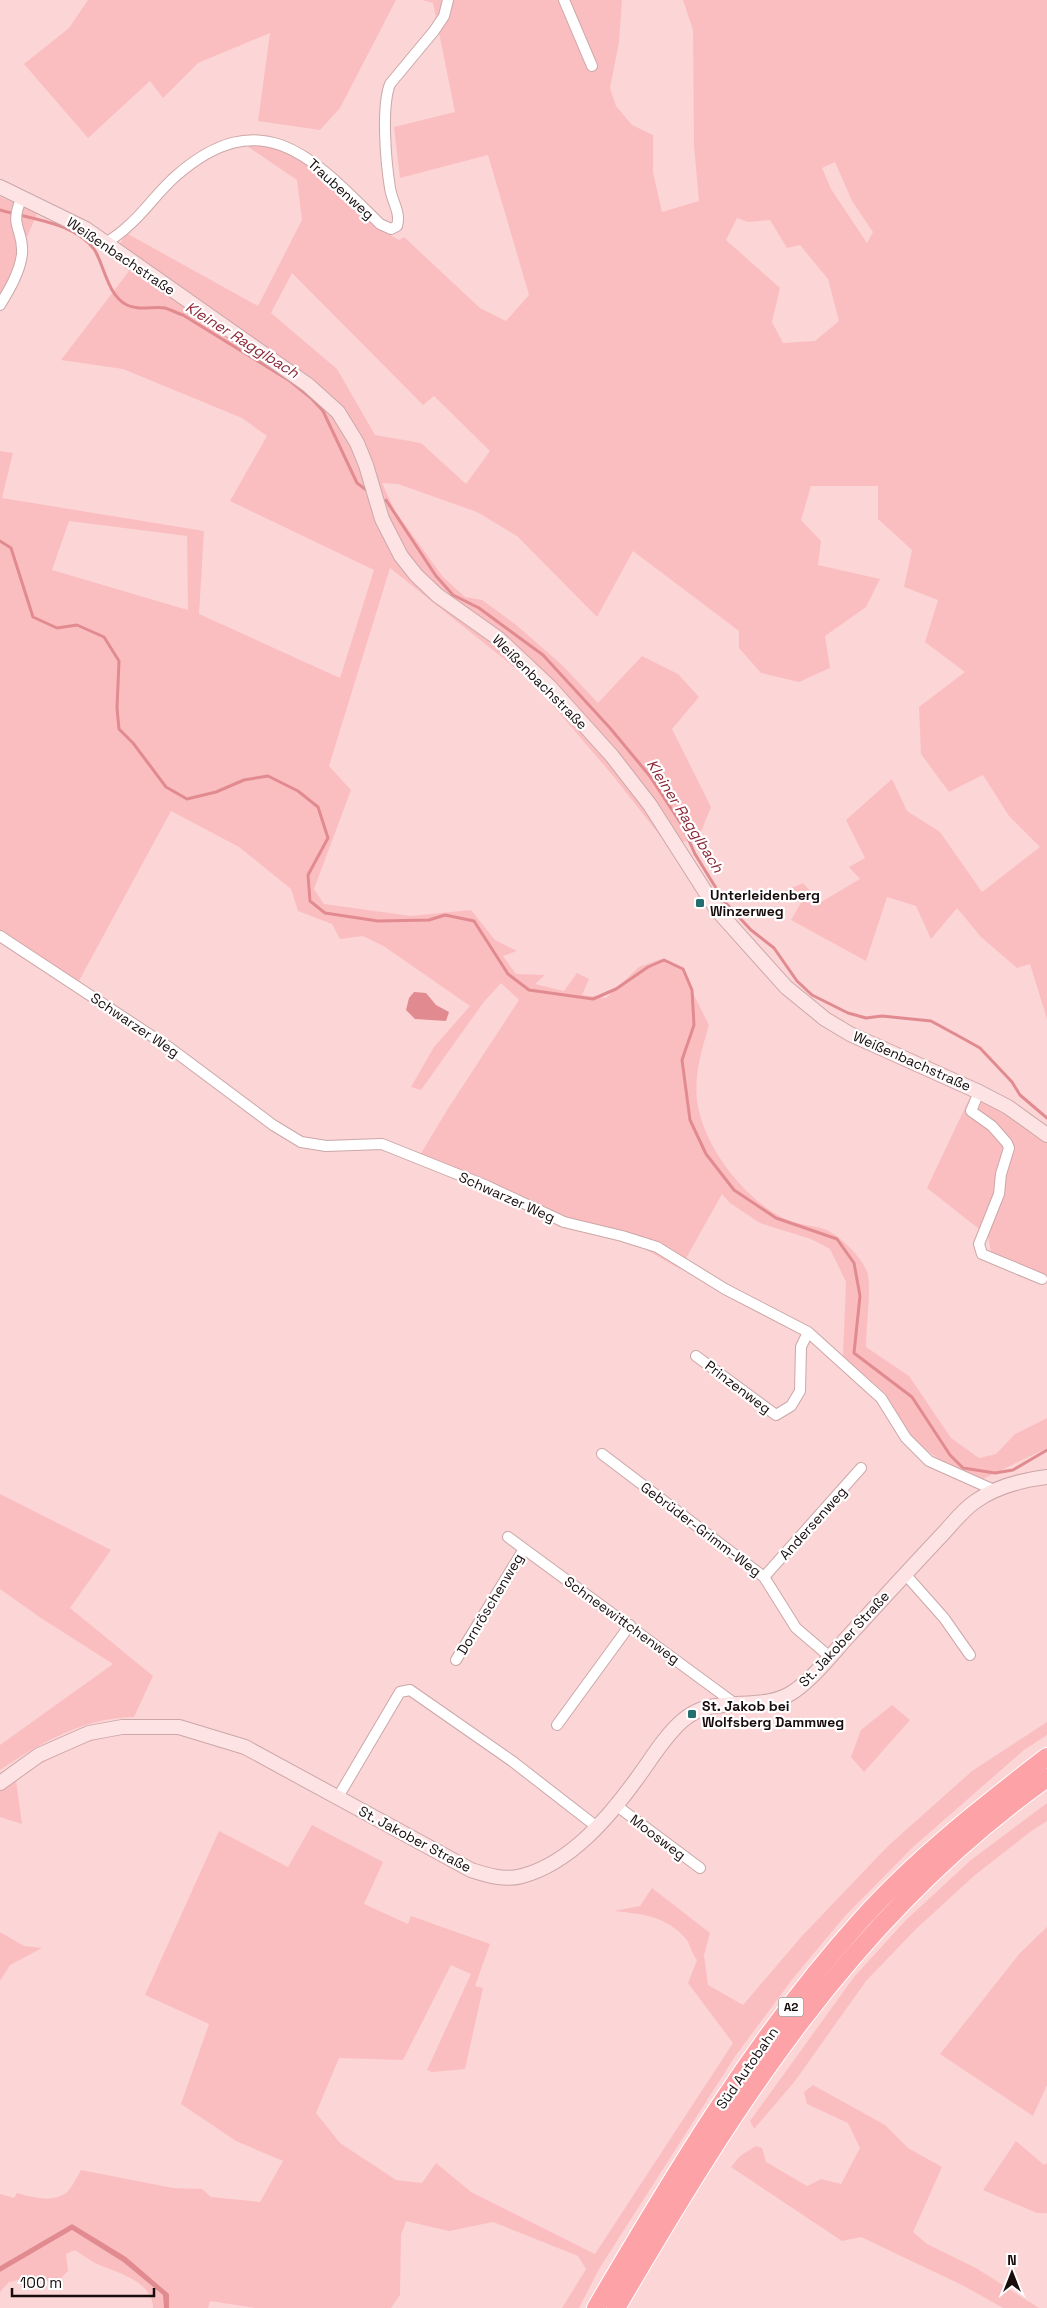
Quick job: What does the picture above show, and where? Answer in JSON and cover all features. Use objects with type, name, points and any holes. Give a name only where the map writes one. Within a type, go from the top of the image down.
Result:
[{"type":"highway","name":"Süd Autobahn","points":[[596,2308],[659,2200],[735,2083],[815,1974],[863,1918],[916,1865],[986,1804],[1047,1757]]},
{"type":"highway","name":"Süd Autobahn","points":[[616,2308],[675,2208],[749,2092],[827,1986],[876,1929],[929,1876],[995,1816],[1047,1778]]},
{"type":"main road","name":"Weißenbachstraße","points":[[0,188],[18,208],[68,219],[106,243],[308,385],[338,412],[357,442],[366,464],[382,519],[401,556],[437,595],[499,640],[549,686],[612,756],[650,805],[717,910],[786,987],[825,1019],[850,1034],[879,1049],[979,1092],[1008,1107],[1047,1135]]},
{"type":"main road","name":"St. Jakober Straße","points":[[0,1783],[39,1755],[89,1733],[122,1727],[179,1727],[245,1747],[471,1870],[494,1877],[521,1877],[538,1870],[571,1850],[597,1827],[617,1806],[664,1739],[683,1720],[698,1710],[734,1703],[765,1702],[793,1692],[830,1657],[905,1574],[975,1501],[994,1490],[1024,1480],[1047,1477]]},
{"type":"street","name":"Traubenweg","points":[[106,243],[128,227],[158,193],[198,158],[224,145],[256,138],[297,152],[324,170],[380,224],[391,229],[397,226],[399,218],[390,189],[385,109],[386,93],[390,84],[444,16],[448,0]]},
{"type":"street","points":[[564,0],[592,66]]},
{"type":"street","points":[[0,305],[15,277],[22,255],[18,208]]},
{"type":"street","name":"Schwarzer Weg","points":[[0,936],[170,1048],[272,1125],[301,1142],[326,1146],[382,1144],[495,1190],[564,1222],[622,1236],[657,1247],[725,1289],[808,1332],[881,1398],[906,1438],[929,1461],[994,1490]]},
{"type":"street","points":[[979,1092],[971,1111],[992,1126],[1009,1148],[1000,1174],[1000,1194],[979,1244],[982,1254],[1042,1279]]},
{"type":"street","name":"Prinzenweg","points":[[696,1356],[776,1415],[791,1406],[800,1392],[801,1347],[808,1332]]},
{"type":"street","name":"Gebrüder-Grimm-Weg","points":[[602,1454],[764,1577],[796,1628],[830,1657]]},
{"type":"street","name":"Andersenweg","points":[[764,1577],[861,1468]]},
{"type":"street","name":"Schneewittchenweg","points":[[508,1538],[630,1625],[734,1703]]},
{"type":"street","name":"Dornröschenweg","points":[[456,1660],[524,1549]]},
{"type":"street","points":[[905,1574],[944,1618],[970,1655]]},
{"type":"street","points":[[557,1725],[630,1625]]},
{"type":"street","points":[[338,1797],[400,1692],[410,1690],[520,1766],[597,1827]]},
{"type":"street","name":"Moosweg","points":[[617,1806],[700,1868]]},
{"type":"shaded area","points":[[88,0],[396,0],[340,108],[320,130],[258,121],[270,33],[198,63],[163,98],[150,81],[88,138],[24,64],[69,28]]},
{"type":"shaded area","points":[[422,0],[622,0],[619,42],[610,88],[616,106],[632,125],[653,135],[653,172],[662,212],[699,201],[694,146],[693,30],[683,0],[1047,0],[1047,1019],[1030,964],[1017,968],[981,937],[957,908],[931,939],[916,906],[887,897],[866,961],[791,920],[803,899],[782,892],[803,883],[821,902],[860,879],[849,867],[865,858],[846,820],[892,779],[907,811],[940,832],[982,892],[1040,847],[1009,816],[983,775],[949,792],[921,754],[919,707],[965,672],[925,642],[938,600],[904,587],[912,550],[878,519],[878,486],[811,486],[801,520],[821,541],[818,565],[880,579],[866,607],[825,636],[830,668],[799,682],[761,673],[739,648],[739,631],[633,551],[597,617],[517,536],[477,512],[398,484],[382,483],[395,511],[443,577],[465,597],[482,600],[515,624],[561,664],[598,703],[642,656],[678,674],[699,697],[672,729],[711,807],[697,841],[669,842],[661,837],[614,777],[534,683],[390,568],[329,766],[351,790],[314,889],[324,904],[411,916],[471,910],[495,940],[517,951],[503,956],[516,974],[545,975],[535,984],[564,991],[577,973],[589,979],[582,995],[606,998],[639,967],[661,959],[681,969],[709,1025],[699,1062],[696,1091],[700,1117],[715,1151],[739,1182],[766,1208],[796,1223],[830,1232],[857,1255],[866,1269],[869,1282],[866,1347],[909,1376],[951,1438],[979,1458],[996,1454],[1015,1434],[1047,1418],[1047,1448],[983,1479],[951,1468],[913,1440],[885,1393],[843,1356],[846,1282],[830,1249],[811,1239],[760,1223],[730,1203],[722,1194],[680,1269],[638,1245],[525,1213],[526,1200],[420,1155],[519,1000],[501,983],[483,1003],[421,1090],[411,1087],[434,1047],[470,1006],[385,947],[363,936],[340,939],[332,924],[298,911],[291,889],[239,847],[171,811],[74,990],[0,939],[0,451],[13,453],[2,498],[204,531],[199,614],[340,678],[374,570],[230,501],[267,436],[242,418],[123,369],[61,360],[129,271],[112,258],[126,233],[258,306],[302,220],[297,180],[244,144],[260,144],[294,152],[336,187],[379,229],[399,240],[404,237],[480,308],[506,321],[529,295],[488,155],[400,178],[394,127],[455,112],[433,3]],"holes":[[[835,162],[852,201],[873,232],[867,243],[831,189],[822,168]],[[737,218],[748,222],[770,220],[787,248],[800,245],[828,279],[839,321],[815,341],[783,343],[772,322],[780,288],[726,240]],[[292,273],[423,405],[434,396],[490,451],[466,484],[421,443],[375,435],[337,369],[271,313]],[[69,521],[187,536],[188,610],[52,570]]]},
{"type":"shaded area","points":[[0,197],[38,212],[0,298]]},
{"type":"shaded area","points":[[414,992],[426,993],[436,1005],[449,1012],[446,1021],[415,1019],[406,1010],[409,998]]},
{"type":"shaded area","points":[[972,1093],[1047,1139],[1047,1276],[991,1253],[988,1236],[927,1188]]},
{"type":"shaded area","points":[[0,1494],[111,1550],[70,1608],[153,1676],[134,1717],[115,1718],[97,1722],[64,1733],[31,1750],[0,1770],[0,1745],[113,1664],[0,1589]]},
{"type":"shaded area","points":[[892,1705],[910,1720],[864,1772],[851,1757],[861,1730]]},
{"type":"shaded area","points":[[1047,1722],[1047,1735],[1024,1750],[913,1847],[845,1916],[794,1977],[736,2055],[599,2269],[579,2308],[562,2308],[586,2269],[578,2256],[493,2222],[449,2231],[406,2221],[401,2235],[400,2295],[391,2308],[256,2308],[210,2301],[208,2308],[169,2308],[169,2294],[72,2224],[0,2266],[0,2194],[14,2198],[17,2193],[43,2198],[57,2197],[68,2191],[81,2170],[173,2188],[202,2189],[211,2197],[260,2202],[283,2161],[236,2141],[181,2104],[209,2024],[145,1995],[219,1831],[288,1867],[312,1825],[383,1862],[364,1904],[408,1924],[411,1916],[490,1944],[475,1986],[483,1988],[465,2069],[432,2072],[427,2070],[471,1974],[451,1965],[403,2060],[339,2058],[316,2113],[340,2143],[396,2180],[422,2183],[436,2163],[471,2192],[595,2254],[733,2043],[688,1983],[697,1960],[686,1939],[679,1931],[671,1925],[644,1915],[614,1911],[640,1906],[652,1888],[710,1933],[704,1955],[708,1985],[743,2005],[802,1936],[888,1846],[972,1771]]},
{"type":"shaded area","points":[[127,1732],[81,1744],[38,1765],[16,1780],[22,1824],[0,1817],[0,1789],[47,1754],[77,1741]]},
{"type":"shaded area","points":[[1047,1803],[1047,1821],[975,1875],[916,1929],[866,1981],[795,2081],[754,2129],[750,2121],[854,1977],[906,1920],[971,1860]]},
{"type":"shaded area","points":[[1047,1927],[1047,2085],[1033,2116],[940,2054],[1020,1953]]},
{"type":"shaded area","points":[[0,1932],[24,1946],[42,1948],[10,1965],[0,1981]]},
{"type":"shaded area","points":[[813,2085],[885,2125],[908,2148],[942,2167],[913,2232],[927,2244],[976,2268],[1039,2308],[1003,2308],[964,2286],[861,2237],[842,2241],[731,2167],[740,2156],[756,2146],[762,2148],[766,2162],[807,2186],[821,2179],[841,2184],[860,2148],[848,2123],[807,2104],[804,2092]]},
{"type":"shaded area","points":[[1016,2141],[1044,2165],[1047,2163],[1047,2213],[1037,2213],[983,2190]]},
{"type":"shaded area","points":[[72,2224],[126,2257],[169,2294],[169,2308],[164,2308],[163,2295],[123,2262],[72,2230],[0,2272],[0,2266]]},
{"type":"shaded area","points":[[72,2230],[123,2262],[164,2295],[164,2308],[153,2308],[147,2290],[131,2278],[95,2263],[75,2250],[66,2254],[68,2271],[56,2283],[32,2277],[9,2282],[0,2292],[0,2272]]},
{"type":"waterway","name":"Kleiner Ragglbach","points":[[0,210],[50,223],[75,233],[94,249],[110,287],[120,300],[127,305],[136,308],[165,308],[183,315],[290,381],[311,398],[323,411],[357,483],[369,492]]},
{"type":"waterway","name":"Kleiner Ragglbach","points":[[386,500],[436,576],[453,595],[479,608],[543,655],[610,728],[649,775],[682,825],[695,854],[724,901],[751,930],[774,948],[797,981],[812,995],[848,1013],[866,1018],[882,1016],[931,1021],[964,1039],[980,1048],[1012,1082],[1020,1095],[1047,1118]]},
{"type":"waterway","points":[[0,541],[11,548],[33,617],[57,628],[77,625],[104,637],[119,661],[117,708],[119,729],[133,743],[166,787],[187,799],[216,792],[244,780],[268,776],[298,791],[318,807],[328,838],[308,875],[310,901],[325,913],[378,921],[429,920],[445,915],[474,921],[508,974],[529,990],[593,999],[616,989],[648,967],[664,960],[683,969],[692,990],[694,1025],[682,1060],[690,1120],[706,1154],[734,1190],[776,1218],[837,1239],[854,1263],[860,1296],[854,1353],[912,1397],[950,1455],[963,1468],[995,1473],[1013,1470],[1047,1450]]},
{"type":"place","name":"Unterleidenberg Winzerweg","points":[[700,903]]},
{"type":"place","name":"St. Jakob bei Wolfsberg Dammweg","points":[[692,1714]]}]
